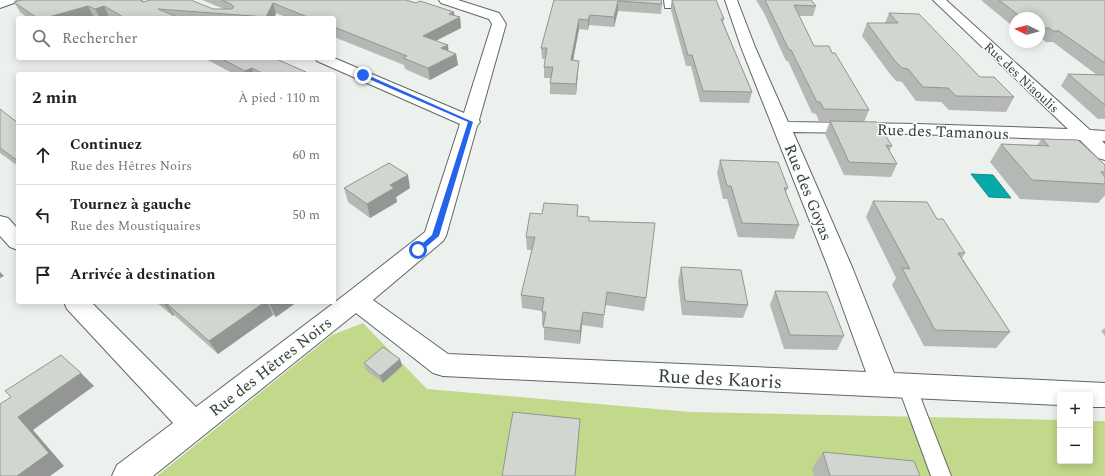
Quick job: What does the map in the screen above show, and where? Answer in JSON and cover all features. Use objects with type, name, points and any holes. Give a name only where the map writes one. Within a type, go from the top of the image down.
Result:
[{"type":"street","points":[[0,4],[10,0]]},
{"type":"street","name":"Rue des Hêtres Noirs","points":[[128,476],[356,300],[435,236],[471,122],[499,24],[494,16],[445,0]]},
{"type":"street","name":"Rue des Goyas","points":[[731,0],[837,260],[896,386]]},
{"type":"street","name":"Rue des Niaoulis","points":[[939,0],[1105,154]]},
{"type":"street","points":[[327,60],[471,122]]},
{"type":"street","name":"Rue des Tamanous","points":[[782,127],[918,129],[1105,136]]},
{"type":"street","points":[[0,223],[16,240]]},
{"type":"street","name":"Rue des Kaoris","points":[[356,300],[443,365],[1105,395]]},
{"type":"street","points":[[78,304],[194,425]]},
{"type":"lane","points":[[896,386],[941,476]]},
{"type":"green space","points":[[363,323],[427,389],[690,412],[1057,420],[1057,464],[1093,464],[1093,421],[1105,421],[1105,476],[157,476],[332,335]]},
{"type":"water","points":[[971,174],[993,175],[1011,198],[989,197]]},
{"type":"building","points":[[22,0],[141,0],[143,2],[150,0],[191,0],[213,9],[232,9],[234,7],[231,4],[222,0],[406,0],[416,3],[420,1],[454,12],[449,14],[460,17],[423,36],[448,45],[441,48],[456,54],[428,68],[403,58],[407,56],[336,28],[336,16],[305,16],[273,3],[266,16],[158,9],[175,16],[122,16],[104,6],[95,9],[88,6],[52,16],[34,16],[14,2]]},
{"type":"building","points":[[554,0],[661,0],[662,4],[618,1],[614,17],[590,15],[588,20],[579,19],[571,60],[579,61],[576,84],[550,83],[553,67],[544,67],[547,48],[541,48]]},
{"type":"building","points":[[672,0],[716,0],[724,19],[721,19],[752,92],[703,91],[692,55],[688,55]]},
{"type":"building","points":[[765,0],[811,0],[816,6],[794,5],[814,46],[829,46],[832,53],[835,53],[869,110],[824,109],[820,102],[817,102],[791,50],[789,50]]},
{"type":"building","points":[[999,0],[1105,0],[1105,63],[1059,31],[1053,31],[1049,28],[1045,28],[1045,12],[1014,12]]},
{"type":"building","points":[[889,13],[919,14],[980,77],[994,77],[1014,97],[956,96],[948,88],[923,87],[908,69],[902,68],[895,61],[867,23],[898,23]]},
{"type":"building","points":[[224,60],[279,60],[306,72],[260,72],[252,68],[245,71]]},
{"type":"building","points":[[1068,74],[1105,75],[1105,105]]},
{"type":"building","points":[[0,109],[16,121],[16,160],[0,148]]},
{"type":"building","points":[[830,121],[877,122],[892,146],[886,145],[897,164],[849,162]]},
{"type":"building","points":[[1042,139],[1078,140],[1105,165],[1105,172],[1101,172],[1105,177],[1105,184],[1032,180],[1001,144],[1049,146]]},
{"type":"building","points":[[720,160],[778,162],[788,188],[784,188],[799,225],[742,223],[731,186],[727,186]]},
{"type":"building","points":[[389,163],[408,175],[390,185],[394,188],[367,204],[344,188]]},
{"type":"building","points":[[873,201],[927,202],[937,219],[943,219],[965,253],[958,253],[1010,332],[935,330],[902,268],[910,269]]},
{"type":"building","points":[[544,203],[578,205],[577,216],[589,217],[589,221],[655,223],[646,298],[607,292],[604,315],[583,312],[580,331],[543,327],[546,312],[542,312],[544,298],[521,295],[535,237],[526,237],[530,213],[542,214]]},
{"type":"building","points":[[681,267],[741,270],[748,305],[685,301]]},
{"type":"building","points":[[775,291],[827,292],[844,336],[790,335]]},
{"type":"building","points":[[167,304],[262,304],[209,341]]},
{"type":"building","points":[[383,347],[400,359],[380,376],[364,363]]},
{"type":"building","points":[[61,355],[81,373],[18,417],[49,453],[17,476],[0,476],[0,404],[11,397],[5,391]]},
{"type":"building","points":[[513,412],[580,419],[575,476],[502,476]]},
{"type":"building","points":[[823,452],[914,461],[920,476],[830,476]]},
{"type":"route","points":[[363,75],[471,122],[435,236],[418,250]]}]
